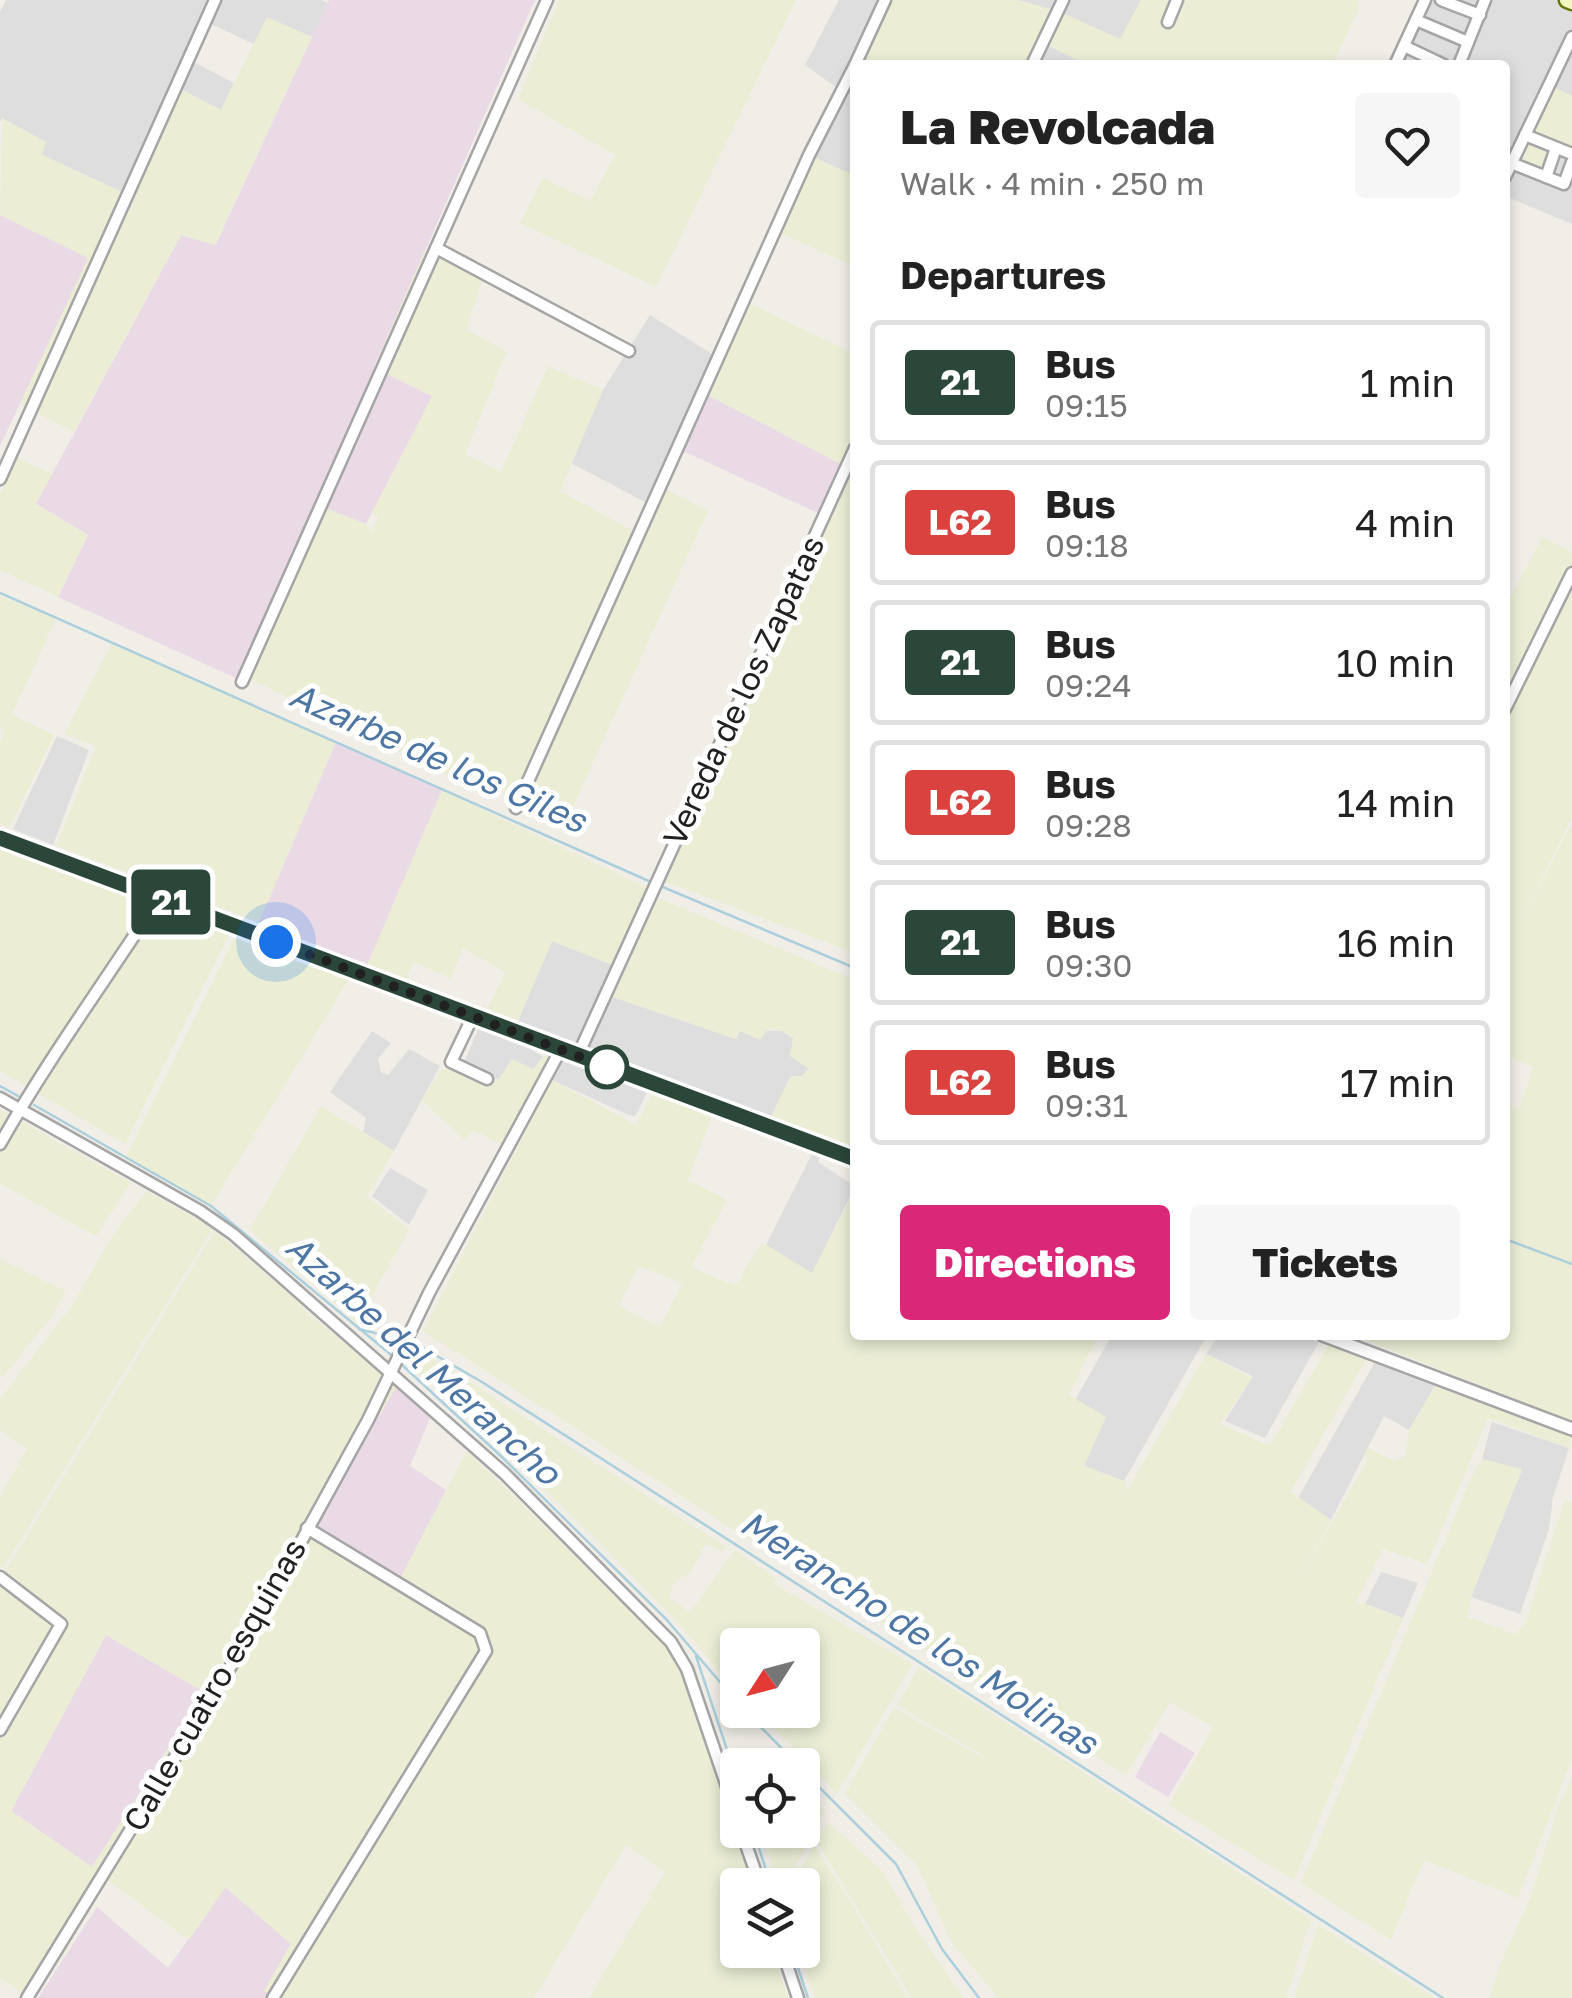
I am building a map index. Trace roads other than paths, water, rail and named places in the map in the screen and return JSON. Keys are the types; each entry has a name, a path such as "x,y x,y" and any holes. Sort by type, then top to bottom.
{"street":[{"path":"0,479 215,0"},
{"path":"242,682 547,0"},
{"path":"857,60 885,0"},
{"path":"1034,60 1063,0"},
{"path":"1168,22 1177,0"},
{"path":"1398,60 1425,0"},
{"path":"1441,0 1480,15"},
{"path":"1462,60 1485,0"},
{"path":"1416,20 1468,42"},
{"path":"1510,167 1572,37"},
{"path":"1404,46 1433,60"},
{"path":"516,808 809,156 850,75"},
{"path":"1524,135 1572,154"},
{"path":"1546,177 1556,148"},
{"path":"1512,163 1564,184 1572,162"},
{"path":"436,248 629,351"},
{"name":"Vereda de los Zapatas","path":"578,1055 850,459"},
{"path":"1510,699 1572,573"},
{"path":"0,838 850,1157"},
{"path":"0,1144 38,1076 159,898"},
{"path":"473,1016 451,1062 487,1079"},
{"name":"Calle cuatro esquinas","path":"27,1998 220,1688 368,1420 411,1330 561,1048"},
{"path":"0,1098 200,1211 393,1365 671,1642 687,1669 720,1766"},
{"path":"1337,1340 1572,1429"},
{"path":"273,1998 486,1651 480,1633 307,1528"},
{"path":"0,1577 61,1624 0,1730"},
{"path":"788,1968 798,1998"}],"waterway":[{"name":"Azarbe de los Giles","path":"0,593 651,882"},
{"name":"Azarbe de los Giles","path":"658,885 850,966"},
{"name":"Azarbe del Merancho","path":"0,1086 18,1096"},
{"name":"Azarbe del Merancho","path":"34,1105 211,1206 395,1358"},
{"name":"Azarbe de los Giles","path":"1510,1241 1572,1264"},
{"name":"Merancho de los Molinas","path":"359,1329 403,1340"},
{"name":"Merancho de los Molinas","path":"411,1341 482,1382 1443,1998"},
{"name":"Azarbe del Merancho","path":"401,1364 666,1619 720,1682"},
{"path":"696,1656 726,1748"},
{"name":"Azarbe del Merancho","path":"762,1728 781,1748"},
{"name":"Azarbe del Merancho","path":"820,1788 896,1864 942,1949 979,1998"},
{"path":"759,1848 765,1868"},
{"path":"798,1968 808,1998"}]}
